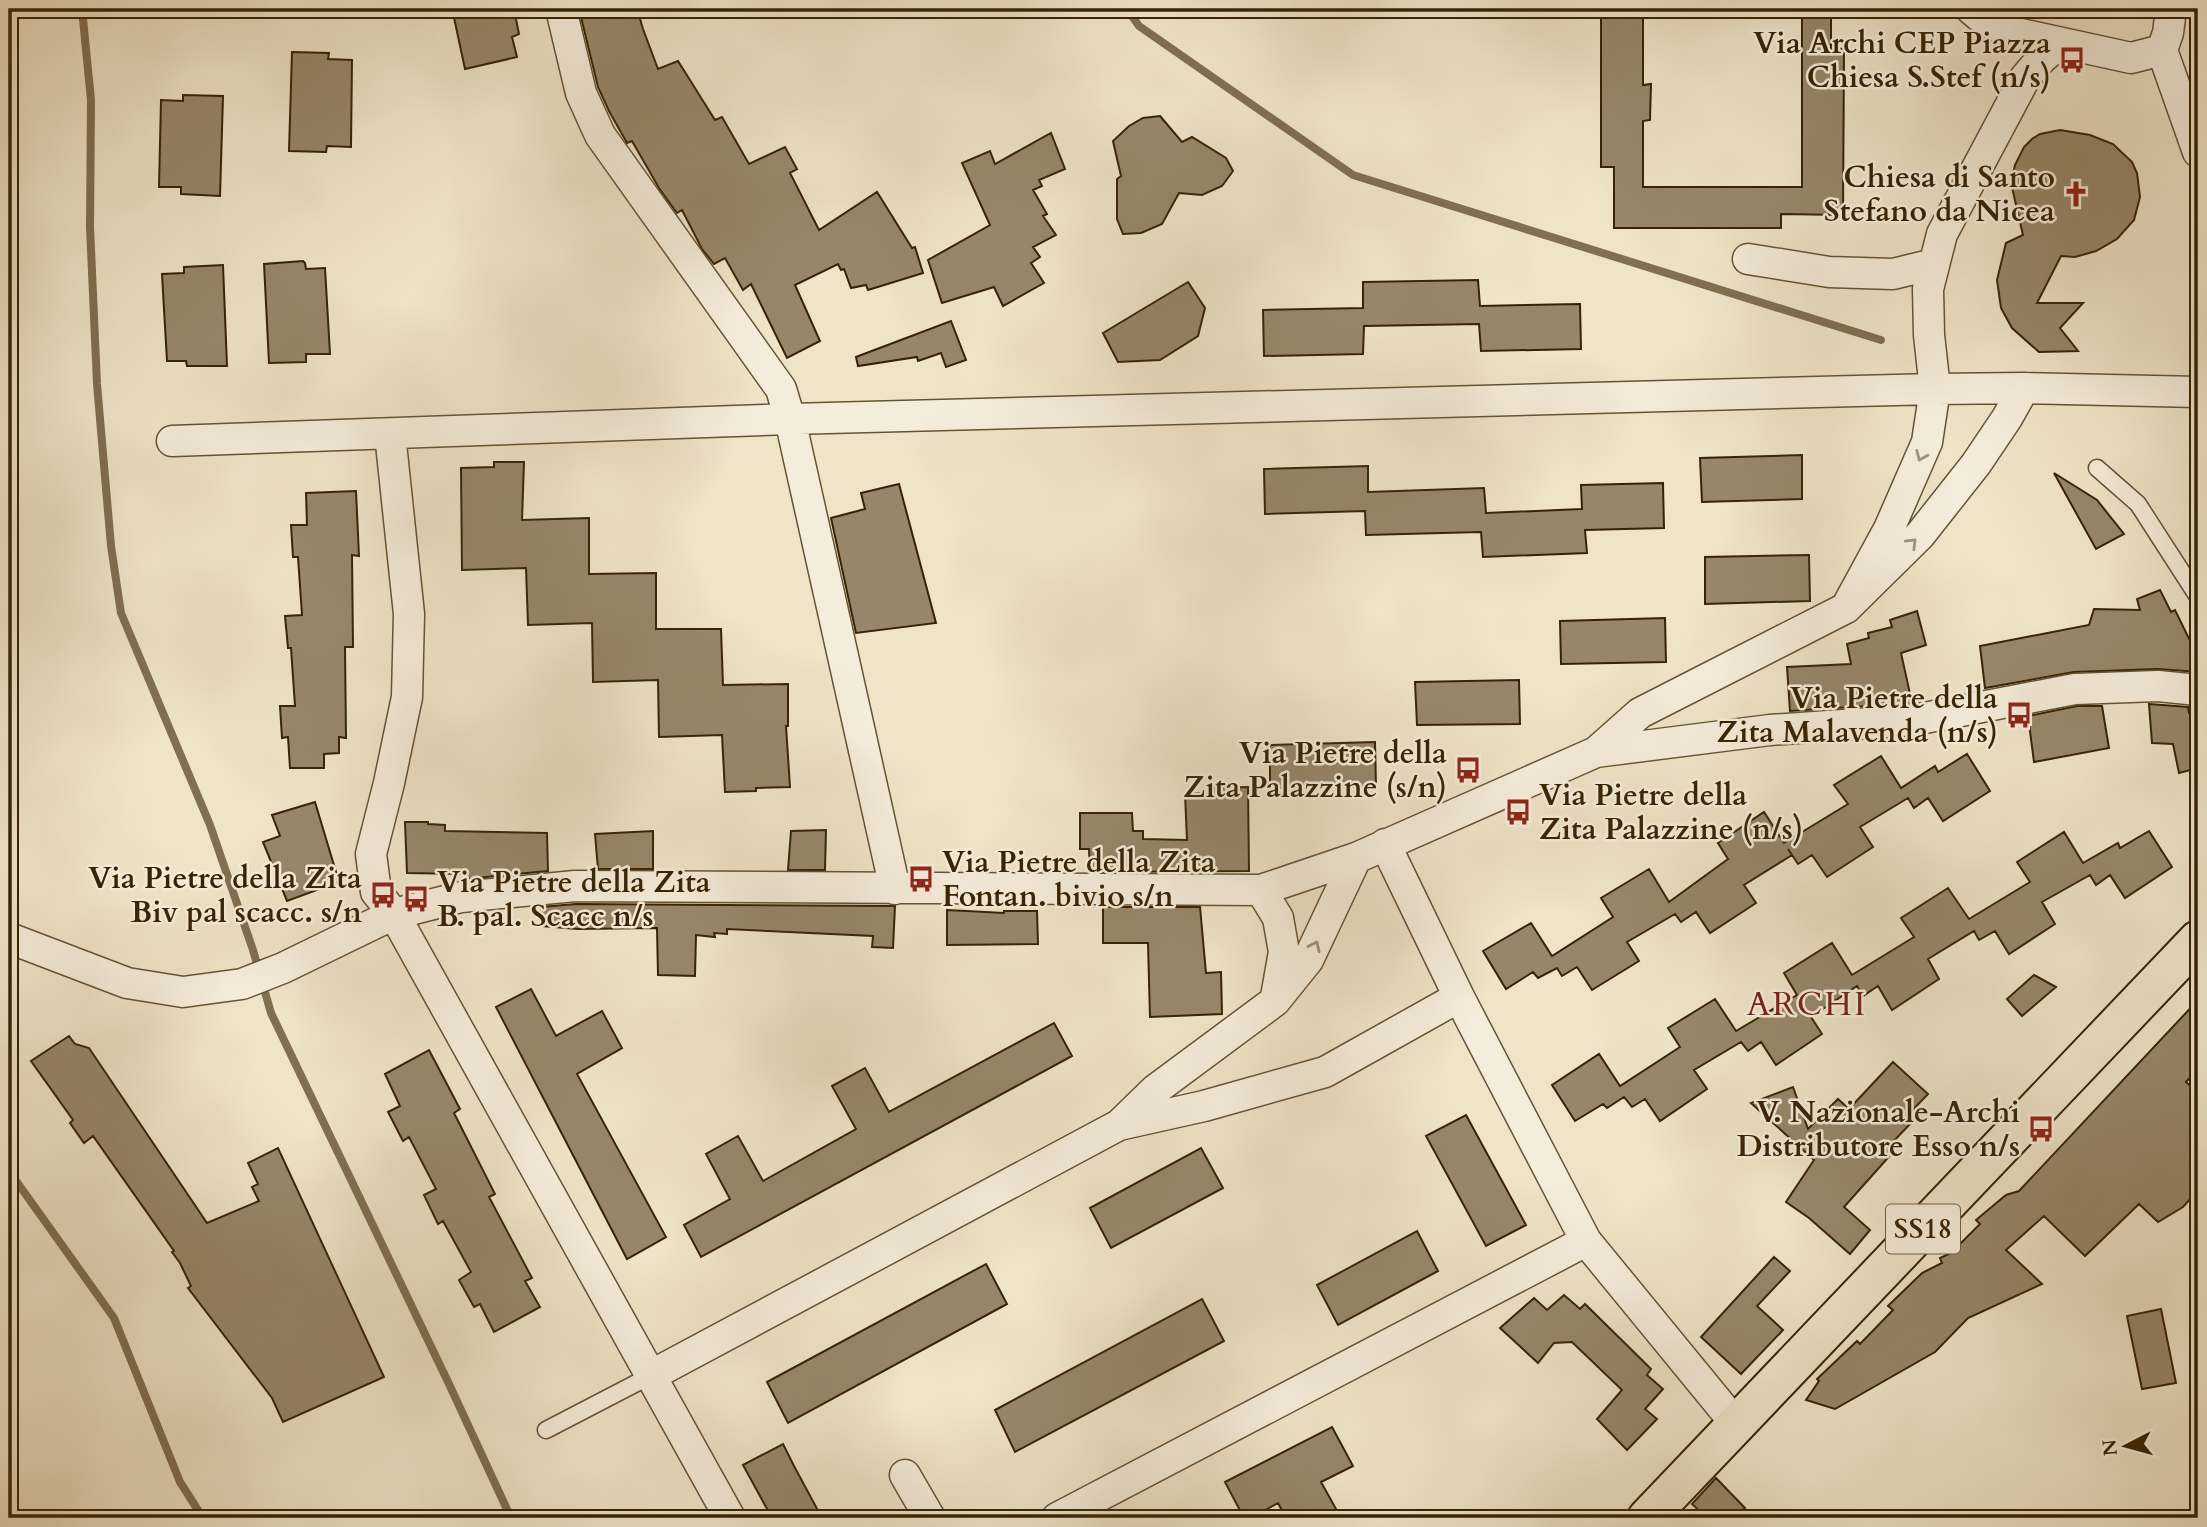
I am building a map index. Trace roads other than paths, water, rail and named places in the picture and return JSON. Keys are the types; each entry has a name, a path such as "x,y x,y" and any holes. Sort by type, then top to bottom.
{"main road":[{"name":"SS18","path":"1647,1518 2198,940"}],"street":[{"path":"561,9 581,93 600,135 781,390 790,419 895,889"},
{"path":"1971,9 1983,19 2007,31 2060,43 2131,58 2162,50"},
{"path":"2171,9 2168,33 2162,50 2198,152"},
{"path":"2007,31 2025,78"},
{"path":"1846,608 1889,529 1927,442 1935,389 1929,335 1928,289 1942,234 2025,78 2042,58 2060,43"},
{"path":"1748,259 1829,272 1893,274 1934,264"},
{"path":"1596,752 1640,713 1846,608 1920,535 1976,464 2024,388"},
{"path":"172,441 790,419 1935,389 2198,392"},
{"path":"390,434 409,614 407,697 371,854 376,892 394,914 730,1518"},
{"path":"9,938 127,983 183,992 242,984 284,968 394,914 461,897 575,886 1261,890 1356,858 1596,752 1770,730 1914,720 2075,689 2158,686 2198,690"},
{"path":"1385,844 1459,997 1586,1241 1737,1424"},
{"path":"1119,1125 1155,1090 1275,1001 1308,960 1356,858"},
{"path":"1261,890 1278,918 1284,952 1275,1001"},
{"path":"650,1376 1119,1125 1204,1106 1325,1072 1459,997"},
{"path":"1057,1518 1586,1241"},
{"path":"905,1475 930,1518"}],"lane":[{"path":"2097,468 2138,504 2198,597"},
{"path":"546,1430 650,1376"}],"waterway":[{"path":"82,9 91,100 90,227 97,384 111,546 121,613 210,825 253,950 271,1013 511,1518"},
{"path":"1127,9 1139,26 1353,175 1881,340"},
{"path":"9,1171 114,1318 180,1482 203,1518"}],"railway":[{"path":"2186,1518 2198,1515"}],"place":[{"name":"Via Archi CEP Piazza Chiesa S.Stef (n/s)","path":"2072,60"},
{"name":"Chiesa di Santo Stefano da Nicea","path":"2076,194"},
{"name":"Via Pietre della Zita Malavenda (n/s)","path":"2019,715"},
{"name":"Via Pietre della Zita Palazzine (s/n)","path":"1468,770"},
{"name":"Via Pietre della Zita Palazzine (n/s)","path":"1518,812"},
{"name":"Via Pietre della Zita Fontan. bivio s/n","path":"921,879"},
{"name":"Via Pietre della Zita Biv pal scacc. s/n","path":"383,895"},
{"name":"Via Pietre della Zita B. pal. Scacc n/s","path":"416,899"},
{"name":"V. Nazionale-Archi Distributore Esso n/s","path":"2041,1129"}],"district":[{"name":"ARCHI","path":"1807,1004"}]}
